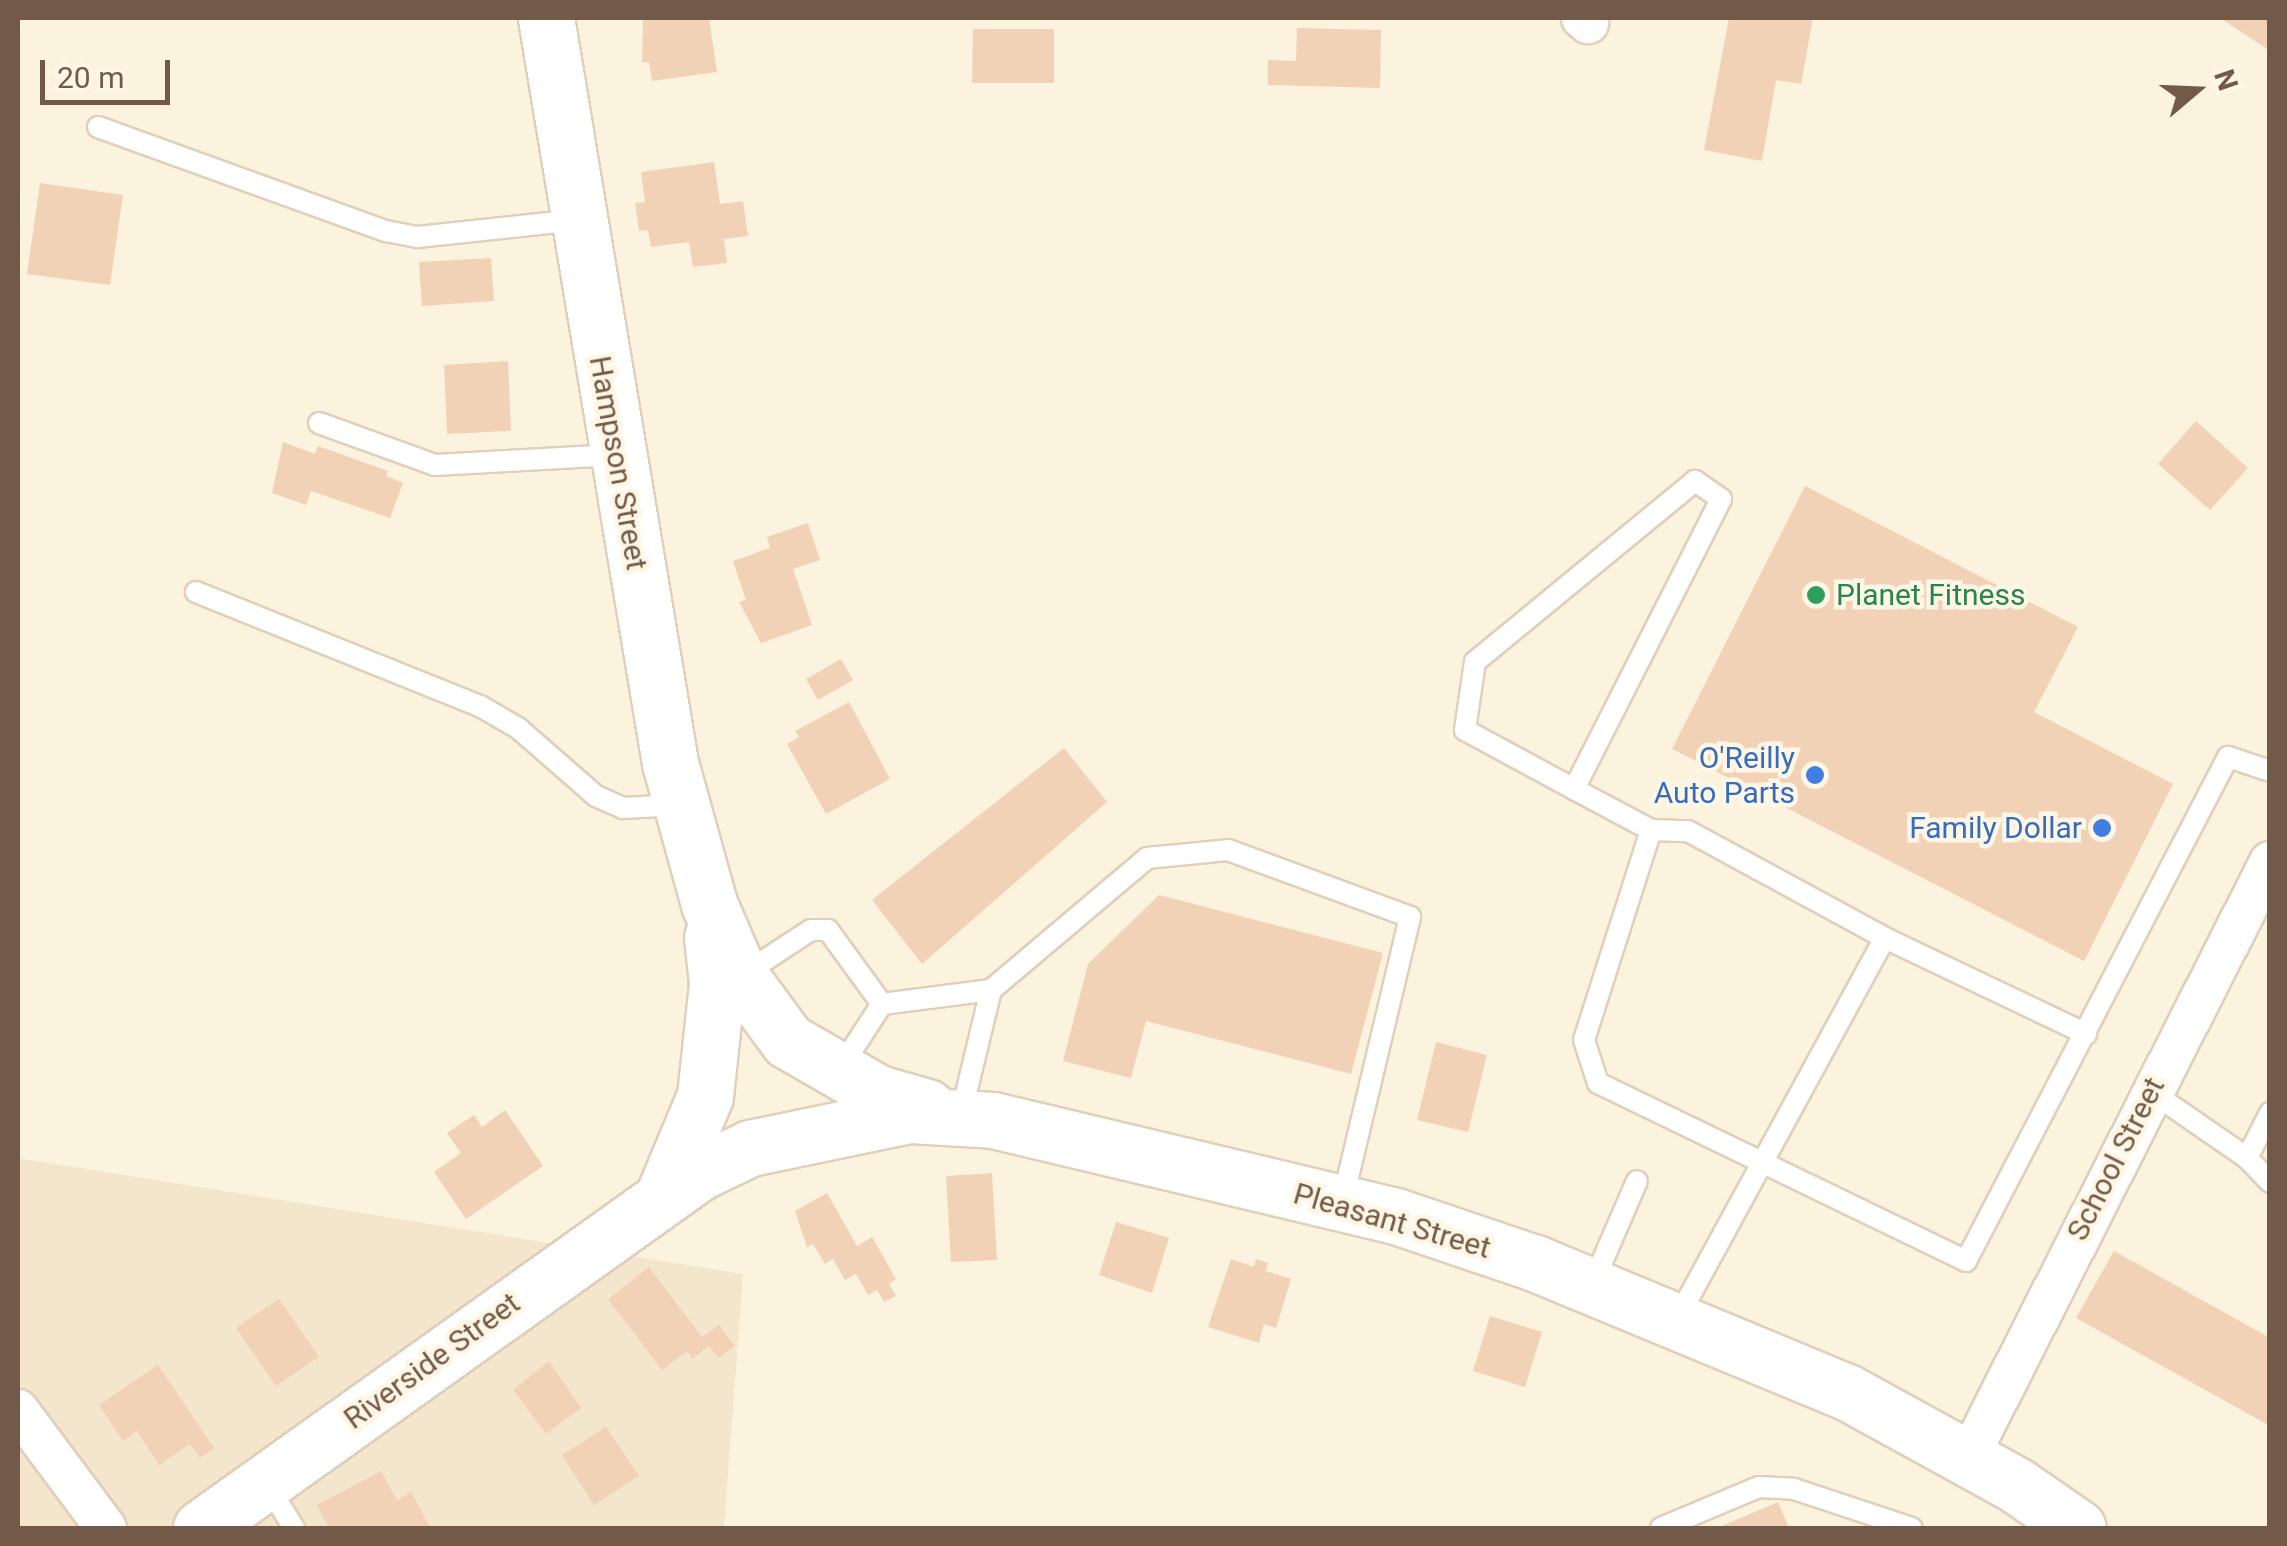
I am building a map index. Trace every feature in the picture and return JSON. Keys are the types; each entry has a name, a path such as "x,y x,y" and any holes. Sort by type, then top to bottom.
{"main road":[{"name":"Hampson Street","path":"546,18 576,220 680,805 709,904 740,976 788,1041 836,1073 878,1093 961,1116"},
{"name":"Hampson Street","path":"664,1194 705,1096 717,983 709,904"},
{"name":"Pleasant Street","path":"664,1194 750,1148 803,1134 866,1120 961,1116 1342,1203 1592,1285 1847,1392 1968,1458 2078,1528"},
{"name":"Riverside Street","path":"201,1528 664,1194"}],"street":[{"name":"School Street","path":"1968,1458 2150,1091 2270,862"},
{"path":"18,1410 106,1528"}],"lane":[{"path":"98,127 386,231 418,237 576,220"},
{"path":"319,424 435,465 617,455"},
{"path":"1574,788 1722,499 1694,480 1475,662 1465,730 1651,830 1688,831 1885,938 2086,1034"},
{"path":"196,592 480,706 518,728 596,796 623,808 680,805"},
{"path":"1651,830 1584,1040 1598,1083 1966,1260 2228,757 2270,771"},
{"path":"836,1073 882,1004 991,990 1147,858 1228,850 1410,917 1342,1203"},
{"path":"740,976 811,930 828,930 882,1004"},
{"path":"1677,1319 1885,938"},
{"path":"961,1116 991,990"},
{"path":"2150,1091 2247,1158 2270,1182"},
{"path":"2247,1158 2270,1113"},
{"path":"1592,1285 1637,1181"},
{"path":"266,1482 294,1528"},
{"path":"1661,1528 1759,1487 1794,1489 1912,1528"}],"shaded area":[{"path":"18,1158 743,1274 724,1527 18,1528"}],"building":[{"path":"643,18 709,18 717,72 652,81 649,62 642,62"},
{"path":"1729,18 1813,18 1801,84 1776,80 1762,161 1704,150"},
{"path":"2220,18 2270,18 2270,51"},
{"path":"1297,28 1381,30 1380,88 1268,85 1268,60 1296,61"},
{"path":"973,29 1054,29 1054,83 972,83"},
{"path":"714,162 720,204 743,201 748,236 724,239 727,263 693,267 689,242 651,247 648,230 639,231 635,203 645,202 641,172"},
{"path":"40,183 123,195 110,285 27,274"},
{"path":"491,258 494,301 422,306 419,262"},
{"path":"508,361 511,431 447,434 444,365"},
{"path":"2196,421 2248,468 2210,510 2158,464"},
{"path":"283,442 315,454 318,446 388,471 386,476 403,483 390,518 311,491 306,505 272,493"},
{"path":"1805,486 2078,627 2034,712 2173,784 2084,961 1672,749"},
{"path":"808,523 820,560 793,569 812,625 761,643 739,602 746,600 733,561 770,548 767,537"},
{"path":"841,659 853,680 818,700 806,679"},
{"path":"849,702 890,779 826,814 787,744 799,737 795,731"},
{"path":"1064,748 1107,802 922,964 872,900"},
{"path":"1159,895 1383,953 1351,1074 1146,1021 1131,1078 1063,1061 1088,964"},
{"path":"1436,1042 1487,1055 1468,1132 1417,1120"},
{"path":"505,1110 543,1166 466,1219 434,1172 461,1153 447,1133 474,1115 482,1127"},
{"path":"992,1173 997,1260 951,1262 946,1176"},
{"path":"827,1193 857,1246 872,1237 896,1279 889,1284 896,1296 884,1302 877,1290 868,1295 856,1274 845,1280 833,1259 825,1264 813,1244 807,1247 795,1211"},
{"path":"1116,1222 1169,1238 1152,1293 1099,1275"},
{"path":"2114,1251 2270,1338 2270,1426 2076,1318"},
{"path":"1231,1259 1254,1267 1256,1259 1268,1263 1266,1271 1291,1279 1276,1328 1264,1324 1259,1343 1208,1327"},
{"path":"649,1267 702,1337 719,1325 735,1346 719,1358 709,1346 692,1359 687,1351 662,1370 608,1299"},
{"path":"279,1299 319,1357 276,1386 236,1328"},
{"path":"1490,1316 1542,1332 1525,1387 1473,1371"},
{"path":"549,1361 581,1408 546,1434 513,1390"},
{"path":"158,1365 214,1448 200,1458 190,1444 159,1465 137,1431 123,1441 99,1405"},
{"path":"606,1427 639,1476 594,1505 562,1455"},
{"path":"381,1471 397,1500 411,1492 430,1527 329,1528 317,1505"},
{"path":"1778,1502 1789,1528 1717,1528"}],"place":[{"name":"Planet Fitness","path":"1816,595"},
{"name":"O'Reilly Auto Parts","path":"1815,775"},
{"name":"Family Dollar","path":"2102,828"}]}
